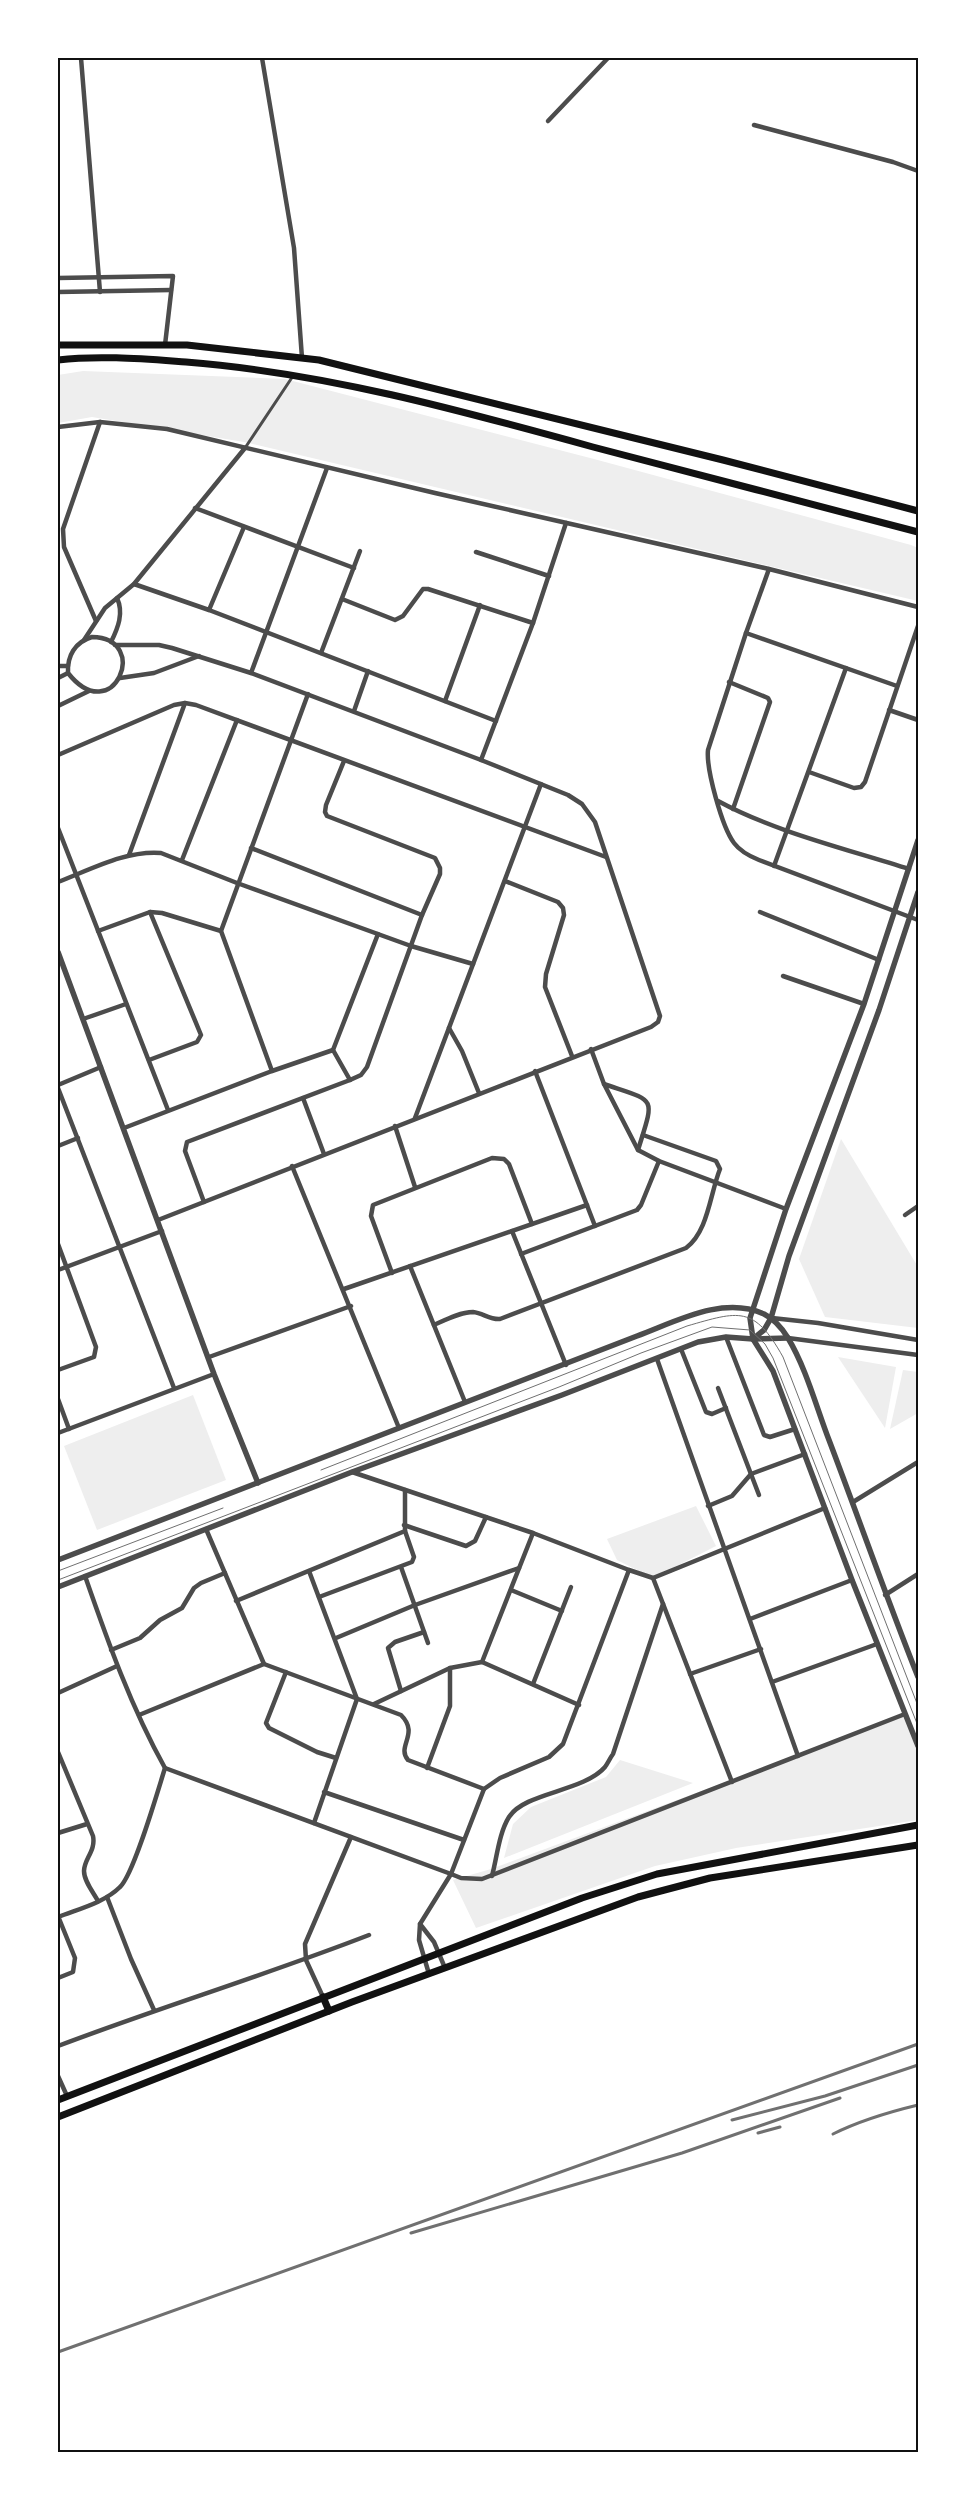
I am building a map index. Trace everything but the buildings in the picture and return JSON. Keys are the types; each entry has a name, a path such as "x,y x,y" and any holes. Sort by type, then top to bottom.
{"main road":[{"path":"58,345 166,345 233,349 302,358 470,396 918,511"},
{"path":"58,360 156,360 248,367 359,386 511,423 593,447 918,532"},
{"path":"58,2100 323,1996 424,1960 582,1898 657,1874 918,1825"},
{"path":"58,2117 329,2011 588,1913 667,1888 768,1868 918,1845"},
{"path":"323,1996 329,2011"}],"street":[{"path":"80,58 100,292"},
{"path":"262,58 294,248 302,358"},
{"path":"548,121 608,58"},
{"path":"754,125 893,162 918,171"},
{"path":"58,278 172,276 166,345"},
{"path":"58,292 171,290"},
{"path":"89,691 82,688 68,673 68,666 73,651 84,640 105,608 134,584 245,448 293,375"},
{"path":"96,621 64,547 63,529 100,422"},
{"path":"58,427 100,422 167,429 327,468 769,569 918,607"},
{"path":"251,672 327,468"},
{"path":"195,508 296,548 354,568"},
{"path":"481,760 533,623 566,523"},
{"path":"209,610 244,527"},
{"path":"321,653 360,551"},
{"path":"476,552 549,576"},
{"path":"769,569 729,682 707,759 718,801 734,844 749,856 918,920"},
{"path":"134,584 209,610 496,721"},
{"path":"342,599 395,620 403,616 423,589 432,590 533,623"},
{"path":"117,598 121,606 120,618 113,643 123,660 120,678"},
{"path":"444,700 480,605"},
{"path":"809,772 854,788 861,787 865,782 918,626"},
{"path":"746,633 897,686"},
{"path":"84,640 100,638 113,643 159,646 201,656 251,672 481,760 541,784 582,804 595,822 658,1006 658,1022 650,1027 158,1220"},
{"path":"58,706 89,691 107,690 120,678 154,673 201,656"},
{"path":"58,666 68,666"},
{"path":"774,866 846,668"},
{"path":"354,711 368,671"},
{"path":"58,678 68,673"},
{"path":"729,682 768,698 770,702 733,810"},
{"path":"272,1071 222,931 237,883 308,694"},
{"path":"129,855 185,703"},
{"path":"58,755 174,705 196,704 344,761 606,857"},
{"path":"889,710 918,720"},
{"path":"182,860 237,720"},
{"path":"204,1202 184,1151 187,1142 350,1080 367,1068 422,915 440,874 439,864 435,858 328,816 325,812 344,761"},
{"path":"415,1118 541,784"},
{"path":"718,801 733,810 909,869"},
{"path":"58,828 168,1110"},
{"path":"918,840 864,1004 786,1209 752,1310 750,1330 773,1371 852,1580 918,1746"},
{"path":"251,848 422,915"},
{"path":"58,882 129,855 150,852 182,860 237,883 412,946 473,964"},
{"path":"505,881 558,902 563,908 564,915 546,974 545,987 572,1056"},
{"path":"754,1339 764,1330 771,1318 789,1256 879,1010 918,892"},
{"path":"98,931 150,912 162,913 222,931"},
{"path":"149,1060 197,1042 201,1036 150,912"},
{"path":"760,912 879,960"},
{"path":"124,1128 272,1071 333,1050 378,934"},
{"path":"58,953 214,1374 258,1483"},
{"path":"783,976 864,1004"},
{"path":"83,1019 126,1004"},
{"path":"449,1028 462,1051 479,1093"},
{"path":"591,1049 604,1084 638,1150 659,1161 786,1209"},
{"path":"333,1050 350,1080"},
{"path":"101,1067 58,1087 174,1388"},
{"path":"535,1071 595,1226"},
{"path":"604,1084 644,1097 649,1102 650,1111 638,1150"},
{"path":"303,1098 324,1154"},
{"path":"395,1126 415,1187"},
{"path":"434,1325 466,1313 474,1312 500,1319 686,1248 694,1242 701,1232 720,1169 716,1161 643,1135"},
{"path":"58,1146 78,1138"},
{"path":"392,1273 371,1216 373,1205 415,1187 498,1157 509,1164 532,1224"},
{"path":"521,1254 636,1210 641,1205 659,1161"},
{"path":"292,1166 400,1428"},
{"path":"344,1289 586,1205"},
{"path":"905,1215 918,1206"},
{"path":"58,1270 120,1245 162,1231"},
{"path":"512,1231 566,1365"},
{"path":"58,1244 96,1353 94,1357 58,1370"},
{"path":"410,1266 465,1402"},
{"path":"209,1357 351,1306"},
{"path":"58,1560 691,1316 729,1306 752,1310 771,1318 818,1323 918,1340"},
{"path":"771,1318 788,1338 799,1361 853,1502 885,1595 918,1677"},
{"path":"726,1337 764,1435 770,1437 795,1429"},
{"path":"58,1587 352,1472 698,1342 726,1337 754,1339 788,1338 818,1340 918,1355"},
{"path":"681,1349 706,1412 712,1414 726,1408"},
{"path":"657,1359 798,1756"},
{"path":"58,1433 214,1374"},
{"path":"718,1388 759,1495"},
{"path":"58,1399 69,1428"},
{"path":"708,1506 732,1496 751,1474 805,1454"},
{"path":"853,1502 918,1462"},
{"path":"352,1472 533,1533 653,1578 825,1508"},
{"path":"319,1597 401,1567 414,1560 404,1525 405,1490"},
{"path":"404,1525 466,1546 475,1541 486,1517"},
{"path":"206,1529 264,1664"},
{"path":"236,1601 405,1531"},
{"path":"482,1662 533,1533"},
{"path":"401,1567 428,1643"},
{"path":"336,1638 416,1605 519,1568"},
{"path":"429,1974 419,1940 420,1924 452,1874 484,1789 500,1778 549,1757 563,1744 629,1570"},
{"path":"309,1571 336,1638 357,1699 314,1823"},
{"path":"111,1650 140,1638 160,1620 182,1608 194,1588 200,1583 225,1573"},
{"path":"885,1595 918,1574"},
{"path":"85,1576 117,1666 138,1715 165,1768 452,1874 472,1879 492,1876 905,1714"},
{"path":"653,1578 732,1782"},
{"path":"750,1619 852,1580"},
{"path":"533,1684 571,1587"},
{"path":"511,1590 562,1611"},
{"path":"492,1876 504,1828 516,1810 524,1804 581,1782 604,1768 613,1754 663,1604"},
{"path":"401,1691 388,1648 395,1642 424,1632"},
{"path":"772,1682 877,1644"},
{"path":"690,1674 760,1649"},
{"path":"374,1704 450,1668 482,1662 579,1705"},
{"path":"138,1715 264,1664 393,1711 406,1720 410,1731 405,1757 427,1768 484,1789"},
{"path":"58,1693 117,1666"},
{"path":"427,1768 450,1706 450,1668"},
{"path":"286,1672 266,1723 269,1728 317,1752 336,1758"},
{"path":"58,1752 94,1840 93,1851 84,1867 84,1874 98,1901"},
{"path":"58,1978 73,1972 76,1966 58,1916 107,1897 121,1886 128,1873 165,1768"},
{"path":"324,1792 464,1840"},
{"path":"58,1834 87,1824"},
{"path":"323,1996 306,1960 305,1944 350,1837"},
{"path":"107,1897 154,2010"},
{"path":"420,1924 431,1936 445,1968"},
{"path":"58,2046 154,2010 306,1960 369,1935"},
{"path":"58,2076 67,2096"}],"shaded area":[{"path":"83,371 285,379 594,459 911,545 918,548 918,601 244,442 92,417 58,423 58,375"},
{"path":"841,1139 918,1267 918,1328 825,1317 799,1259"},
{"path":"838,1357 896,1367 885,1428"},
{"path":"903,1370 918,1372 918,1413 890,1429"},
{"path":"193,1395 226,1480 97,1530 64,1446"},
{"path":"696,1506 716,1546 653,1578 617,1560 607,1539"},
{"path":"906,1715 918,1750 918,1820 736,1848 655,1866 476,1928 453,1880 491,1869"},
{"path":"620,1760 693,1783 504,1858 513,1824 531,1807 606,1777"}],"tram line":[{"path":"321,1470 687,1326 720,1317 744,1316 754,1320 763,1328 783,1357 918,1706"},
{"path":"58,1580 712,1327 750,1330 765,1344 773,1358 918,1726"},
{"path":"58,1571 223,1508"}],"railway":[{"path":"58,2352 918,2044"},
{"path":"732,2120 825,2096 918,2065"},
{"path":"411,2233 682,2153 840,2098"},
{"path":"833,2134 875,2117 918,2105"},
{"path":"758,2133 780,2127"}]}
